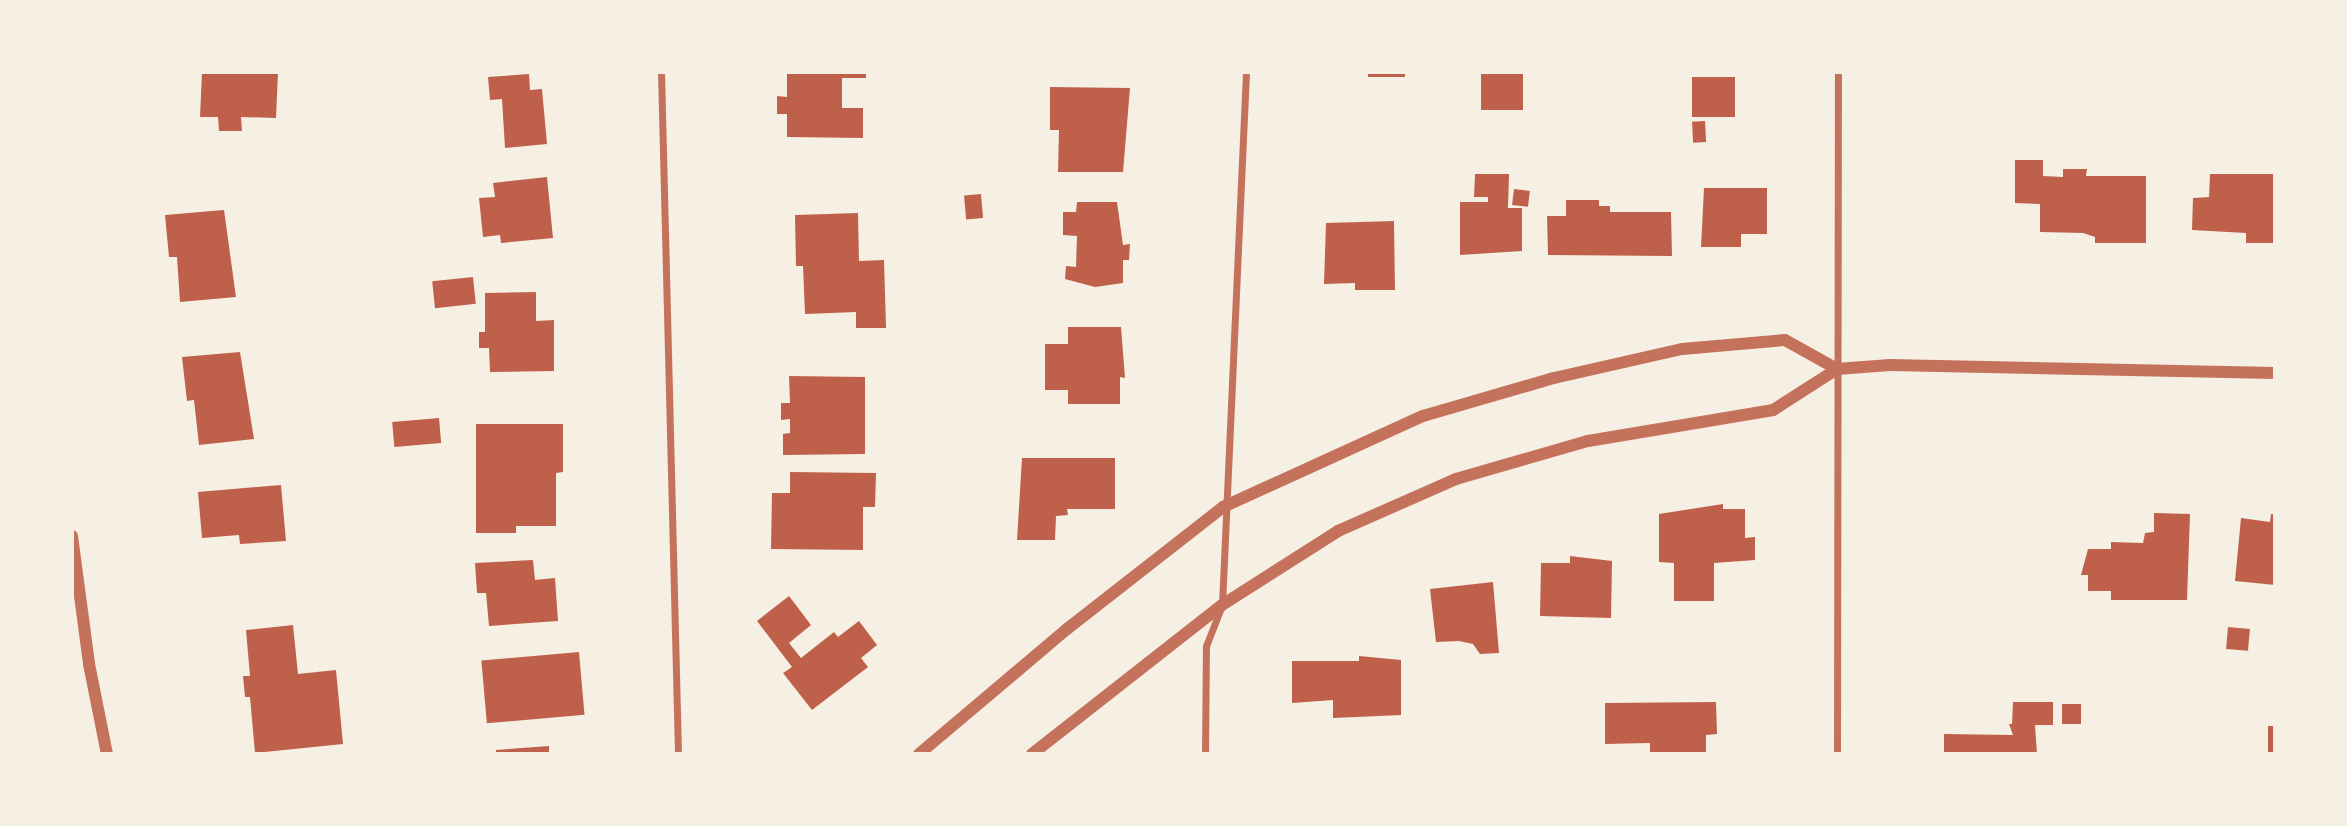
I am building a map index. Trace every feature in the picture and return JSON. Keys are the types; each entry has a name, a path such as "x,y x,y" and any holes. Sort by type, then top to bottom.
{"street":[{"path":"661,72 678,754"},
{"path":"1205,754 1206,646 1222,605 1223,507 1246,72"},
{"path":"1838,72 1838,754"},
{"path":"919,754 1068,629 1223,507 1423,416 1554,378 1671,352 1785,340 1837,369"},
{"path":"1032,754 1222,605 1338,531 1456,479 1588,441 1773,410 1837,369 1890,365 2275,373"},
{"path":"72,536 107,754"}],"building":[{"path":"202,72 278,72 276,118 241,117 242,131 219,131 218,117 200,117"},
{"path":"787,72 866,72 866,78 842,78 842,108 863,108 863,138 787,137 787,114 777,114 777,96 787,97"},
{"path":"1368,72 1405,72 1405,77 1368,77"},
{"path":"1481,72 1523,72 1523,110 1481,110"},
{"path":"529,74 530,90 542,89 547,144 505,148 502,99 490,100 488,77"},
{"path":"1692,77 1735,77 1735,117 1692,117"},
{"path":"1050,87 1130,88 1123,172 1058,172 1059,130 1050,130"},
{"path":"1705,121 1706,142 1693,143 1692,122"},
{"path":"2015,160 2043,160 2043,176 2063,177 2063,169 2087,169 2086,176 2146,176 2146,243 2095,243 2095,237 2083,233 2040,232 2040,204 2015,203"},
{"path":"1475,174 1509,174 1508,208 1522,208 1522,251 1460,255 1460,202 1488,202 1488,197 1474,197"},
{"path":"2210,174 2275,174 2275,243 2246,243 2246,233 2192,230 2193,198 2209,197"},
{"path":"547,177 553,238 501,243 500,235 483,237 479,198 495,197 493,183"},
{"path":"1704,188 1767,188 1767,234 1741,234 1741,247 1701,247"},
{"path":"1514,189 1530,191 1528,207 1512,205"},
{"path":"981,194 983,218 966,219 964,195"},
{"path":"1566,200 1599,200 1599,206 1610,206 1610,212 1671,212 1672,256 1548,255 1547,216 1566,216"},
{"path":"1077,202 1117,202 1123,245 1130,244 1129,260 1123,260 1123,283 1095,287 1065,279 1066,266 1076,267 1077,236 1063,235 1063,212 1076,212"},
{"path":"224,210 236,297 180,302 177,257 169,257 165,215"},
{"path":"858,213 859,261 884,260 886,328 856,328 856,312 805,314 803,266 796,266 795,215"},
{"path":"1394,221 1395,290 1355,290 1355,283 1324,284 1326,223"},
{"path":"473,277 476,304 435,308 432,281"},
{"path":"536,292 536,321 554,320 554,371 490,372 489,348 479,348 479,332 485,332 485,293"},
{"path":"1068,327 1121,327 1125,378 1120,377 1120,404 1068,404 1068,390 1045,390 1045,344 1068,344"},
{"path":"240,352 254,439 199,445 194,400 187,401 182,357"},
{"path":"789,376 865,377 865,454 783,455 783,434 790,433 790,419 781,420 781,403 790,403"},
{"path":"439,418 441,443 394,447 392,422"},
{"path":"476,424 563,424 563,472 556,473 556,526 516,526 516,533 476,533"},
{"path":"1022,458 1115,458 1115,509 1067,509 1068,515 1056,516 1055,540 1017,540"},
{"path":"790,472 876,473 875,507 863,507 863,550 771,549 772,493 790,493"},
{"path":"281,485 286,541 240,544 239,535 202,538 198,492"},
{"path":"1723,504 1723,509 1745,509 1745,538 1755,537 1755,560 1714,563 1714,601 1674,601 1674,563 1659,562 1659,514"},
{"path":"2154,513 2190,514 2187,600 2111,600 2111,591 2088,591 2088,575 2081,575 2088,549 2111,549 2111,542 2143,543 2145,533 2154,532"},
{"path":"2271,514 2275,514 2275,585 2235,581 2241,518 2270,522"},
{"path":"1570,556 1612,561 1611,618 1540,616 1541,563 1570,563"},
{"path":"533,560 535,580 555,578 558,621 489,626 486,593 477,593 475,563"},
{"path":"1493,582 1499,653 1480,654 1473,644 1459,641 1436,642 1430,589"},
{"path":"789,596 811,625 789,643 801,658 834,632 838,637 859,621 877,645 861,658 868,667 812,710 783,673 792,667 757,621"},
{"path":"293,625 298,674 336,670 343,744 255,753 250,697 245,697 243,676 250,676 246,630"},
{"path":"2228,627 2250,629 2248,651 2226,649"},
{"path":"579,652 584,715 487,723 481,661"},
{"path":"1359,656 1401,660 1401,715 1333,718 1333,700 1292,703 1292,661 1359,661"},
{"path":"1716,702 1717,734 1706,735 1706,754 1650,754 1650,743 1605,744 1605,703"},
{"path":"2013,702 2053,702 2053,725 2035,725 2037,754 1944,754 1944,734 2013,735 2009,724 2012,724"},
{"path":"2062,704 2081,704 2081,724 2062,724"},
{"path":"2268,726 2275,726 2275,754 2268,754"},
{"path":"549,746 549,754 496,754 496,750"}]}
